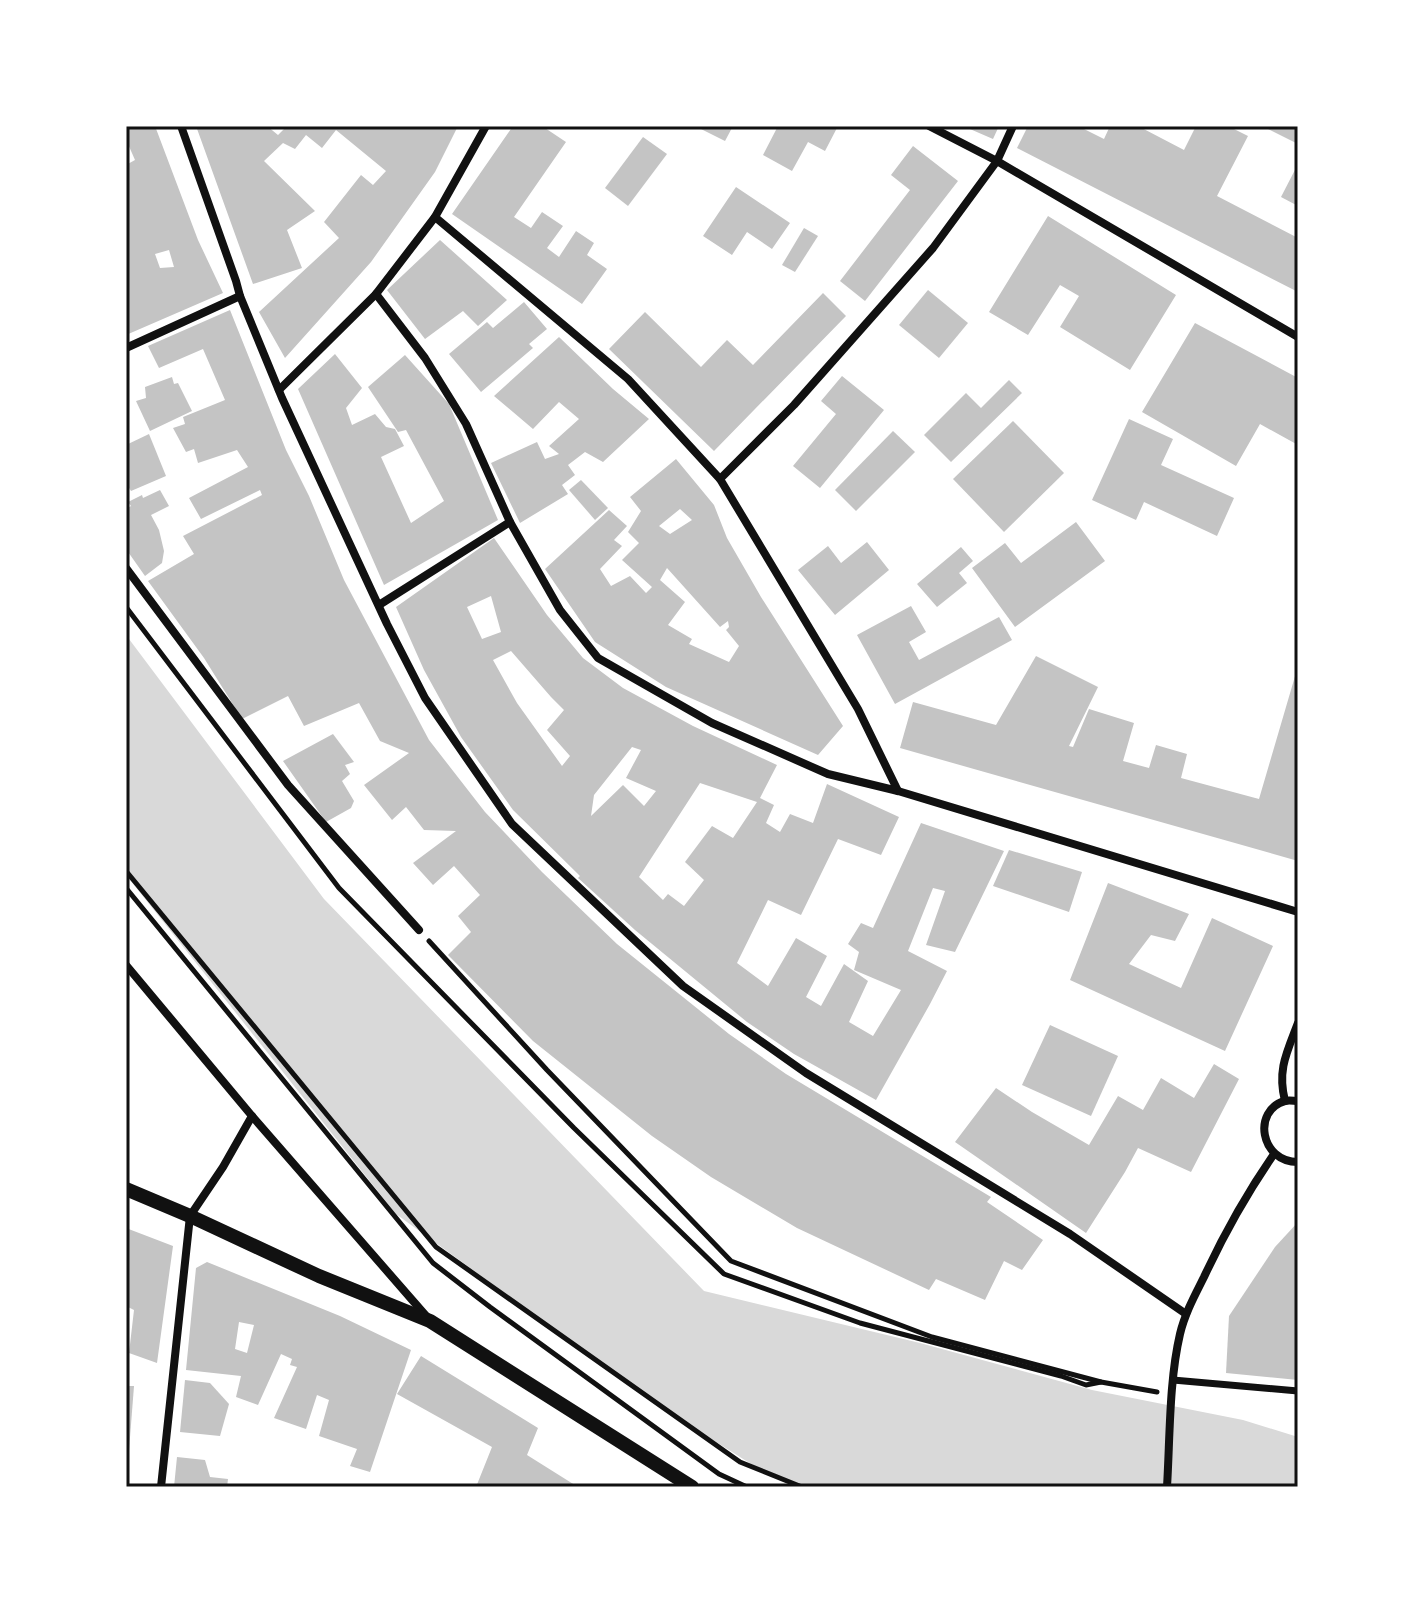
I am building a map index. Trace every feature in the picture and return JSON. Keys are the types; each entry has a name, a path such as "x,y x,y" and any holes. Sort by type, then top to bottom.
{"street":[{"path":"181,126 240,296 279,390 379,605 425,698 512,824 683,986 806,1073 1070,1234 1186,1314"},
{"path":"279,390 376,294 435,217 486,126"},
{"path":"929,126 997,161 1298,337"},
{"path":"720,479 794,405 933,248 997,161 1013,126"},
{"path":"435,217 628,379 720,479 858,709 898,791"},
{"path":"376,294 425,358 466,424 510,522 560,610 598,658 727,729 828,774 898,791 1298,912"},
{"path":"126,348 240,296"},
{"path":"379,605 510,522"},
{"path":"126,568 288,785 419,930"},
{"path":"126,965 430,1321"},
{"path":"1285,1101 1281,1076 1298,1023"},
{"path":"1298,1101 1285,1101 1276,1107 1265,1124 1265,1135 1274,1154 1298,1162"},
{"path":"161,1487 190,1216 252,1116"},
{"path":"1167,1487 1173,1380 1186,1314 1235,1214 1274,1154"},
{"path":"126,1189 319,1276 430,1321 692,1487"},
{"path":"1173,1380 1298,1391"}],"path":[{"path":"126,607 339,888 574,1128 724,1274 860,1323 1086,1385 1101,1382"},
{"path":"126,871 436,1247 740,1462 802,1487"},
{"path":"126,888 433,1263 719,1474 747,1487"},
{"path":"419,930 547,1070 731,1261 932,1337 1101,1382 1159,1392 1172,1400"}],"shaded area":[{"path":"126,635 324,899 704,1291 920,1343 1092,1390 1243,1420 1298,1437 1298,1487 803,1487 759,1469 667,1411 396,1214 126,875"}],"building":[{"path":"126,126 155,126 198,240 223,293 126,335 126,165 135,160 126,145","holes":["169,250 174,267 160,268 155,254"]},
{"path":"196,126 267,126 278,135 287,126 458,126 435,172 371,262 285,358 259,312 339,238 324,222 361,175 373,185 386,171 336,130 322,148 306,135 295,149 283,143 264,161 315,211 287,230 302,268 253,284"},
{"path":"513,126 542,126 566,142 514,217 531,228 542,212 563,226 547,248 559,257 576,231 594,243 587,255 607,269 582,304 452,214"},
{"path":"695,126 733,126 725,141"},
{"path":"778,126 838,126 825,151 808,142 792,171 763,155"},
{"path":"963,126 999,126 993,139"},
{"path":"1028,126 1078,126 1104,139 1110,126 1138,126 1184,150 1196,126 1228,126 1248,136 1217,196 1298,238 1298,292 1017,148"},
{"path":"1262,126 1298,126 1296,143"},
{"path":"643,137 667,154 628,206 605,188"},
{"path":"913,146 958,181 865,301 840,281 910,190 891,175"},
{"path":"1298,164 1298,206 1281,197"},
{"path":"736,187 790,223 772,249 747,232 732,255 703,236"},
{"path":"1048,216 1176,295 1130,370 1060,327 1079,296 1060,285 1028,335 989,312"},
{"path":"804,228 818,236 795,272 782,265"},
{"path":"440,240 507,300 478,326 463,311 425,339 387,290"},
{"path":"928,290 968,323 939,358 899,325"},
{"path":"823,293 846,316 714,451 609,349 645,312 701,367 727,340 753,365"},
{"path":"524,302 547,329 529,344 533,348 481,392 449,354 487,322 493,328"},
{"path":"230,310 286,450 344,580 429,740 485,812 617,944 729,1034 786,1074 991,1197 987,1202 1043,1240 1022,1270 1004,1261 985,1300 936,1279 929,1290 797,1228 711,1177 652,1136 533,1041 448,955 471,932 458,916 480,895 454,866 433,885 413,863 456,831 424,830 406,807 392,820 364,785 409,753 380,741 359,703 304,726 288,696 242,719 204,658 148,581 194,554 183,536 262,495 260,490 201,519 189,498 248,467 237,450 198,463 194,449 186,452 173,428 185,424 183,417 225,400 203,349 159,368 148,346"},
{"path":"1195,323 1298,378 1298,445 1260,424 1236,466 1142,412"},
{"path":"559,337 649,419 603,462 585,452 568,465 575,475 562,485 568,494 520,523 491,463 537,442 545,459 559,454 549,446 579,419 559,402 533,429 494,396"},
{"path":"335,354 362,388 346,408 352,425 375,414 386,427 395,429 404,446 381,457 411,523 444,501 406,430 398,432 368,387 405,355 449,404 498,520 384,585 298,389"},
{"path":"842,376 884,410 820,488 793,466 836,414 821,401"},
{"path":"172,377 192,411 150,431 136,401 146,398 145,387"},
{"path":"1009,380 1022,393 951,462 924,435 966,393 981,408"},
{"path":"1129,419 1173,439 1161,465 1234,498 1217,536 1144,502 1136,520 1092,500"},
{"path":"1013,421 1064,473 1004,532 953,479"},
{"path":"893,431 915,452 856,511 835,490"},
{"path":"149,434 166,476 131,491 126,483 126,445"},
{"path":"676,459 714,505 727,538 761,597 843,726 818,755 666,687 595,642 545,569 609,510 627,526 614,540 622,546 600,569 611,586 630,576 646,593 652,587 622,560 639,543 628,532 641,511 630,497","holes":["680,509 692,520 670,534 659,526","667,568 720,627 728,621 726,630 739,646 729,662 689,644 692,639 668,625 685,602 660,580"]},
{"path":"581,480 608,508 595,520 569,490"},
{"path":"160,490 169,506 151,515 159,530 164,551 162,563 145,576 126,549 126,509 131,506 128,502"},
{"path":"1076,522 1105,561 1015,627 972,568 1005,543 1021,563"},
{"path":"494,538 547,615 583,658 623,688 693,726 777,765 760,798 774,805 766,823 780,832 790,814 813,823 827,784 899,817 881,855 838,839 801,915 768,900 737,963 768,986 796,938 827,956 806,997 821,1006 844,964 868,981 849,1022 873,1036 901,990 854,970 859,952 848,944 861,923 873,928 921,823 1004,851 955,952 926,945 945,891 933,888 908,951 947,971 876,1100 794,1054 747,1022 635,930 578,878 580,876 513,810 461,737 424,670 396,607","holes":["491,596 501,632 482,639 467,607","511,651 564,710 547,730 570,756 562,766 517,703 493,660","632,747 641,750 626,778 656,791 644,806 623,785 591,816 594,795","700,783 757,802 733,838 712,826 685,862 704,880 684,906 668,894 663,900 639,877"]},
{"path":"867,542 889,570 835,615 798,570 828,546 841,563"},
{"path":"961,547 973,561 959,573 967,583 937,607 917,584"},
{"path":"911,606 926,632 909,642 919,660 999,617 1012,640 895,704 857,635"},
{"path":"1036,656 1098,687 1069,746 1073,747 1089,709 1134,723 1123,761 1149,768 1156,745 1187,754 1181,778 1259,799 1298,666 1298,861 900,748 913,702 996,725"},
{"path":"333,734 354,762 345,765 350,774 342,781 354,801 351,808 326,822 283,761"},
{"path":"1009,850 1082,872 1069,912 993,886"},
{"path":"1108,883 1189,914 1175,941 1151,935 1129,964 1181,988 1212,918 1273,946 1225,1051 1070,980"},
{"path":"1050,1025 1118,1056 1091,1116 1022,1085"},
{"path":"1214,1064 1239,1079 1191,1172 1138,1148 1086,1233 955,1142 996,1088 1089,1145 1118,1096 1143,1110 1161,1078 1194,1098"},
{"path":"1298,1222 1298,1380 1226,1373 1229,1316 1275,1247"},
{"path":"126,1228 173,1246 157,1363 129,1353 134,1310 126,1306"},
{"path":"207,1262 340,1316 411,1350 370,1472 350,1466 357,1449 319,1436 329,1400 317,1395 306,1429 274,1418 297,1367 290,1365 292,1359 281,1354 258,1405 236,1397 241,1376 186,1370 196,1268","holes":["239,1322 254,1325 247,1353 235,1349"]},
{"path":"421,1356 538,1428 527,1455 578,1487 476,1487 492,1447 397,1394"},
{"path":"185,1380 210,1383 229,1404 220,1436 180,1432"},
{"path":"126,1386 134,1386 128,1463 126,1463"},
{"path":"177,1457 205,1460 210,1477 228,1479 227,1487 174,1487"}]}
